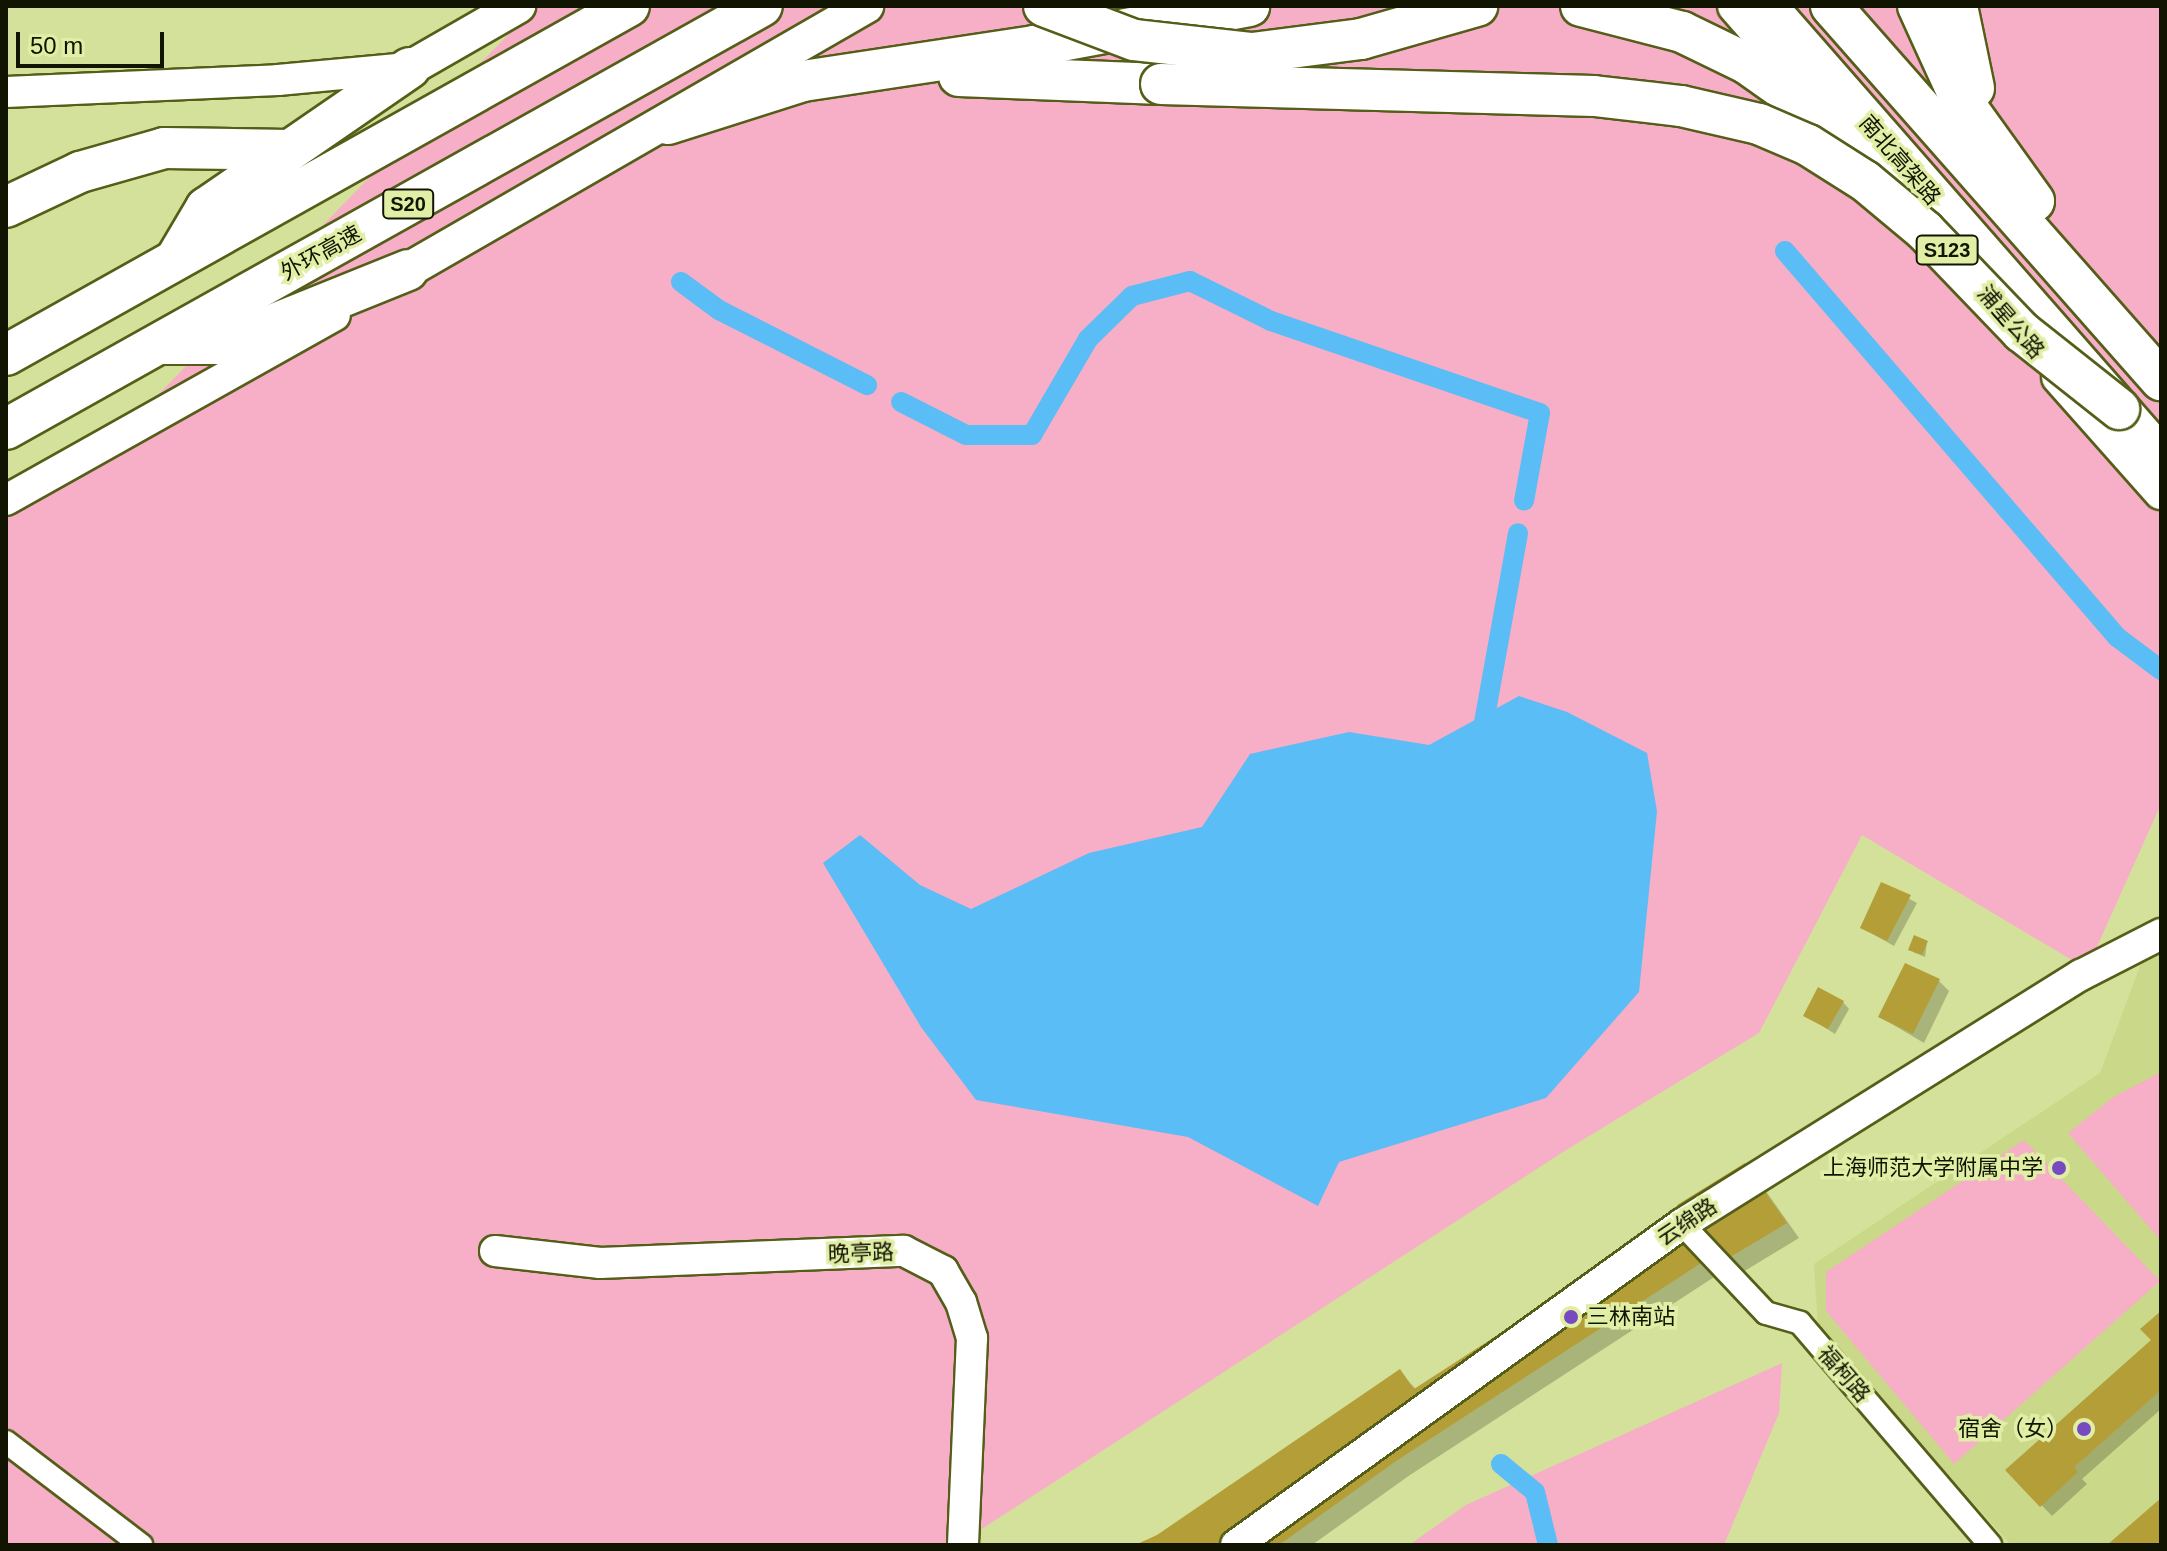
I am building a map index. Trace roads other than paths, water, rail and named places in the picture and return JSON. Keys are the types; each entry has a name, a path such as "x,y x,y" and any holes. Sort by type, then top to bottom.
{"highway":[{"path":"6,355 629,6"},
{"name":"外环高速","path":"6,429 762,6"},
{"path":"1044,6 1134,40 1252,53 1361,39 1477,6"},
{"path":"1581,6 1682,32 1776,82 1851,148 2022,332 2119,409"},
{"name":"南北高架路","path":"1766,6 2161,457"},
{"path":"1831,6 2161,380"},
{"path":"1918,6 1960,98 2004,162 2094,269 2161,360"},
{"path":"1957,6 1967,66 2004,162"},
{"path":"668,124 803,81 1238,9"},
{"path":"900,65 930,75 1594,96 1681,106 1759,124 1808,145 1865,181 1925,231"},
{"path":"176,260 206,208 410,68"},
{"path":"6,207 80,172 164,148 289,150"},
{"path":"159,344 225,344 408,270"}],"main road":[{"path":"410,68 518,6"},
{"path":"408,270 668,124 700,98 866,6"},
{"name":"浦星公路","path":"1735,6 2161,492"},
{"path":"1857,6 2161,360"}],"street":[{"path":"6,92 278,80 410,68"},
{"path":"6,500 408,270"},
{"name":"云绵路","path":"1236,1545 1682,1224 2081,975 2161,934"},
{"name":"福柯路","path":"1682,1224 1766,1313 1800,1323 1990,1545"},
{"name":"晚亭路","path":"495,1251 600,1263 904,1251 943,1271 961,1302 972,1338 963,1545"},
{"path":"6,1442 141,1545"}],"water":[{"path":"1519,696 1567,712 1647,753 1657,811 1639,992 1546,1098 1339,1162 1318,1206 1188,1137 976,1100 921,1027 823,863 860,835 920,885 971,909 1089,853 1202,827 1250,754 1349,732 1429,745"}],"waterway":[{"path":"1785,251 2117,637 2161,670"},
{"path":"901,402 966,435 1032,435 1088,339 1132,296 1190,281 1271,321 1540,413 1524,501"},
{"path":"681,282 719,310 867,385"},
{"path":"1481,739 1518,533"},
{"path":"1501,1464 1535,1492 1548,1545"}],"place":[{"name":"上海师范大学附属中学","path":"2059,1168"},
{"name":"三林南站","path":"1571,1317"},
{"name":"宿舍（女）","path":"2084,1429"}]}
